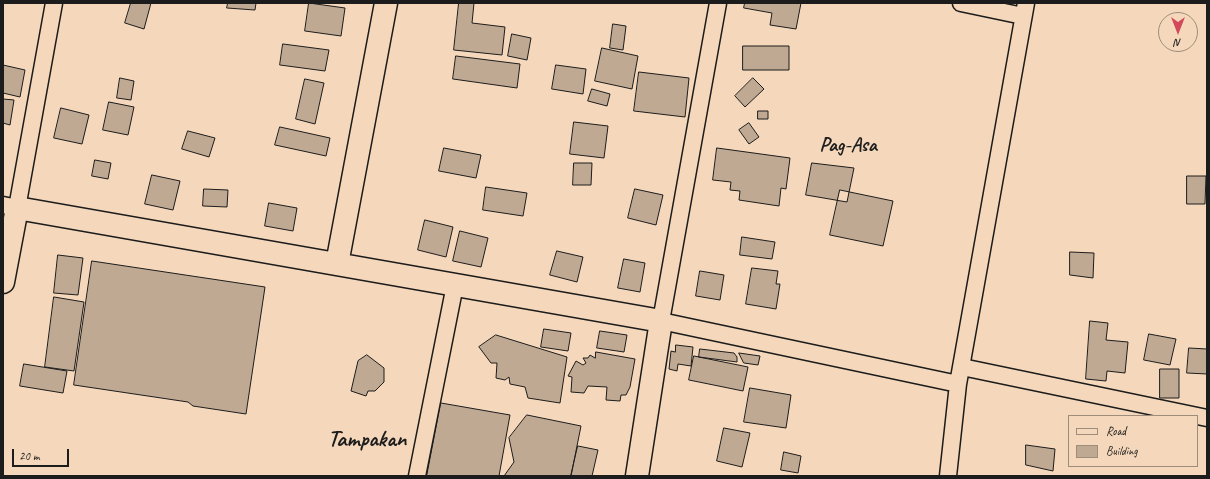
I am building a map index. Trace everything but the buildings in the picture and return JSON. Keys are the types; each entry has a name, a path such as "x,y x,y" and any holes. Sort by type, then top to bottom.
{"main road":[{"path":"337,264 386,3"},
{"path":"3,282 10,207 661,321 637,476"}],"street":[{"path":"10,207 54,3"},
{"path":"718,3 661,321 958,384"},
{"path":"948,476 958,384 1024,9 961,3"},
{"path":"418,476 455,285"},
{"path":"962,367 1193,415"}],"district":[{"name":"Pag-Asa","path":"848,146"},
{"name":"Tampakan","path":"367,440"}]}
